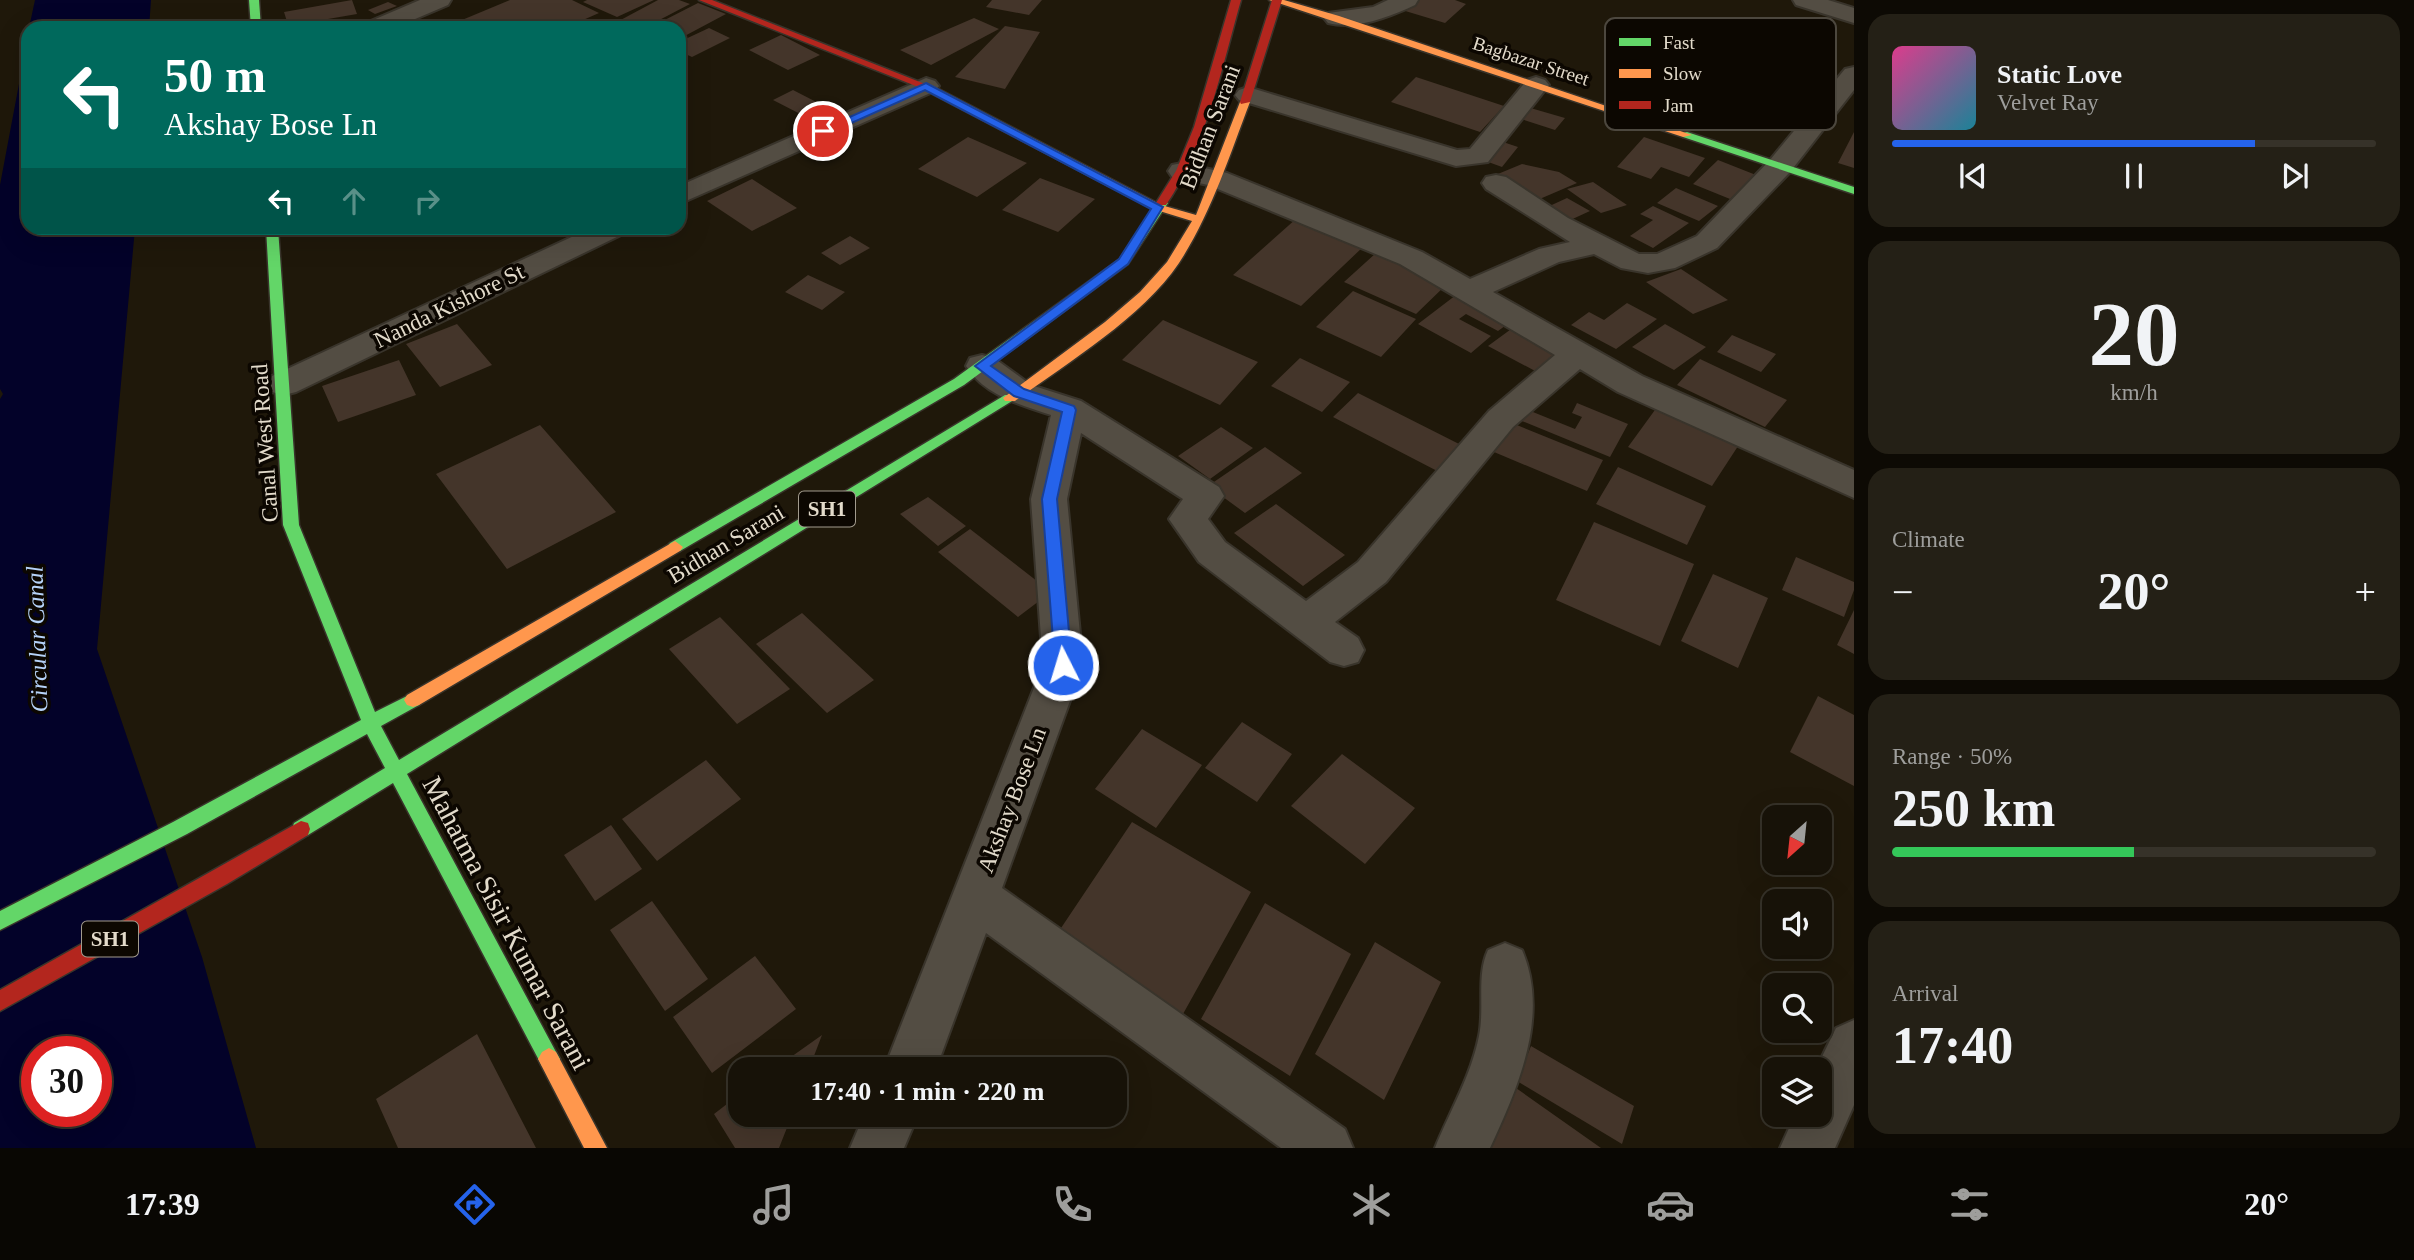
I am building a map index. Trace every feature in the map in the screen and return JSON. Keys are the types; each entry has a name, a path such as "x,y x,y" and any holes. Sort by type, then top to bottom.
{"main road":[{"path":"254,0 256,21"},
{"path":"704,0 926,86 1157,207 1198,219"},
{"name":"Bidhan Sarani","path":"0,921 180,828 371,724 982,366 1124,261 1182,171 1199,127 1236,0"},
{"name":"Bidhan Sarani","path":"0,1001 220,878 1019,393 1125,311 1161,279 1186,243 1198,219 1217,179 1261,60 1276,0"},
{"name":"Bagbazar Street","path":"1276,0 1605,108"},
{"name":"Bagbazar Street","path":"1672,130 1854,191"},
{"name":"Canal West Road","path":"273,235 291,525 371,724"},
{"name":"Mahatma Sisir Kumar Sarani","path":"371,724 596,1148"}],"street":[{"path":"390,21 439,0"},
{"path":"1336,18 1378,13 1407,0"},
{"path":"1804,0 1854,16"},
{"path":"1836,96 1854,74"},
{"path":"1248,95 1456,158 1478,156 1536,85"},
{"path":"686,193 926,86"},
{"path":"1496,183 1559,224 1632,262 1664,262 1707,242 1780,166 1809,130"},
{"path":"1182,171 1217,179 1411,258 1630,384 1854,485"},
{"name":"Nanda Kishore St","path":"284,384 598,235"},
{"path":"1469,291 1550,256 1596,244"},
{"path":"1307,622 1372,572 1501,419 1577,354"},
{"path":"982,366 1019,393 1069,410 1206,496 1188,519 1212,552 1344,650"},
{"name":"Akshay Bose Ln","path":"915,1057 1063,665 1049,499 1069,410"},
{"path":"975,897 1326,1148"},
{"path":"1462,1148 1480,1112 1499,1062 1511,991 1505,967"},
{"path":"1807,1148 1854,1046"},
{"path":"877,1148 886,1127"}],"water":[{"path":"35,0 151,0 150,21 30,21"},
{"name":"Circular Canal","path":"21,73 21,235 134,235 97,649 202,957 256,1148 0,1148 0,399 3,394 0,389 0,185"}],"building":[{"path":"352,0 357,14 328,19 329,21 287,21 284,12"},
{"path":"510,0 572,0 599,13 581,21 462,20"},
{"path":"654,0 617,17 583,2"},
{"path":"658,0 679,0 690,4 657,21 619,21"},
{"path":"992,0 1042,0 1029,15 986,7"},
{"path":"1417,0 1455,0 1466,4 1445,23 1402,10"},
{"path":"388,2 397,6 375,14 368,10"},
{"path":"698,3 726,14 686,35 686,21 663,21"},
{"path":"974,18 999,29 931,65 900,50"},
{"path":"1005,26 1040,32 1005,89 955,77"},
{"path":"709,28 730,38 692,57 686,54 686,39"},
{"path":"781,35 820,55 788,70 749,50"},
{"path":"1416,77 1504,106 1480,132 1391,102"},
{"path":"793,90 830,109 810,119 773,100"},
{"path":"1527,107 1565,118 1555,130 1518,118"},
{"path":"1854,132 1854,168 1838,163"},
{"path":"968,137 1027,163 977,197 918,169"},
{"path":"1644,137 1705,158 1689,177 1661,167 1651,179 1617,167"},
{"path":"1497,140 1518,147 1502,167 1480,159"},
{"path":"1718,160 1756,175 1730,199 1693,184"},
{"path":"1522,164 1559,172 1577,183 1535,201 1493,176"},
{"path":"1040,178 1095,199 1058,232 1002,210"},
{"path":"752,179 797,208 752,231 707,201"},
{"path":"1593,182 1627,205 1601,213 1567,189"},
{"path":"1676,188 1718,206 1699,221 1657,203"},
{"path":"1567,198 1590,211 1566,222 1543,209"},
{"path":"1653,206 1689,223 1653,248 1630,236 1653,220 1640,214"},
{"path":"1297,218 1364,246 1301,306 1233,275"},
{"path":"850,236 870,248 840,265 821,253"},
{"path":"1376,253 1447,284 1416,314 1344,282"},
{"path":"1681,269 1728,300 1693,314 1646,282"},
{"path":"808,275 845,292 822,310 785,292"},
{"path":"1353,291 1416,319 1381,357 1316,327"},
{"path":"1456,295 1509,323 1498,331 1466,314 1459,319 1491,336 1471,353 1418,324"},
{"path":"1627,303 1657,319 1616,349 1571,325 1589,312 1604,320"},
{"path":"1163,320 1258,362 1220,405 1122,360"},
{"path":"457,324 492,365 440,387 406,344"},
{"path":"1518,324 1565,349 1537,372 1488,346"},
{"path":"1665,324 1706,347 1674,370 1632,347"},
{"path":"1732,335 1776,354 1761,372 1717,352"},
{"path":"1300,358 1350,382 1322,412 1271,386"},
{"path":"1700,359 1787,400 1765,427 1677,385"},
{"path":"399,360 416,395 338,422 322,386"},
{"path":"1358,393 1467,448 1443,474 1333,417"},
{"path":"1577,403 1628,424 1610,457 1522,421 1528,410 1575,429 1582,417 1572,413"},
{"path":"1660,403 1742,440 1712,486 1628,447"},
{"path":"1512,423 1603,460 1587,491 1494,452"},
{"path":"540,425 616,512 507,569 436,474"},
{"path":"1221,427 1253,448 1210,479 1178,456"},
{"path":"1265,447 1302,473 1245,513 1208,486"},
{"path":"1618,467 1706,506 1687,545 1596,504"},
{"path":"928,497 966,526 938,546 900,514"},
{"path":"1276,504 1345,555 1303,586 1234,533"},
{"path":"1594,522 1694,564 1660,646 1556,600"},
{"path":"970,529 1051,592 1018,617 938,552"},
{"path":"1796,557 1854,582 1854,590 1844,617 1782,590"},
{"path":"1713,574 1768,598 1738,668 1681,641"},
{"path":"1854,610 1854,654 1837,645"},
{"path":"802,613 874,680 827,713 756,644"},
{"path":"720,617 790,689 737,724 669,649"},
{"path":"1818,696 1854,715 1854,786 1790,752"},
{"path":"1242,722 1292,754 1257,802 1205,768"},
{"path":"1142,729 1202,765 1156,828 1095,789"},
{"path":"1342,754 1415,808 1365,864 1291,806"},
{"path":"706,760 741,799 657,861 622,819"},
{"path":"1132,822 1251,892 1183,1014 1057,934"},
{"path":"611,825 642,869 595,901 564,855"},
{"path":"652,901 708,979 665,1011 610,930"},
{"path":"1265,903 1351,954 1290,1076 1201,1019"},
{"path":"1375,942 1441,982 1384,1100 1315,1054"},
{"path":"755,956 796,1009 733,1057 728,1057 728,1061 712,1073 673,1017"},
{"path":"477,1034 536,1148 398,1148 376,1099"},
{"path":"822,1035 814,1057 791,1057"},
{"path":"1531,1046 1634,1106 1622,1144 1517,1081"},
{"path":"1516,1088 1601,1148 1485,1148"},
{"path":"728,1103 728,1127 787,1127 779,1148 735,1148 714,1114"}],"traffic: fast":[{"path":"254,0 256,21"},
{"path":"1687,135 1854,191"},
{"path":"675,547 959,382 1124,261 1162,203"},
{"path":"272,235 291,525 371,724 549,1059"},
{"path":"301,829 1010,398"},
{"path":"0,921 180,828 413,700"}],"traffic: slow":[{"path":"1274,0 1605,108"},
{"path":"925,86 1157,207 1198,219"},
{"path":"1010,398 1110,325 1144,295 1172,264 1202,214 1245,102"},
{"path":"1672,130 1687,135"},
{"path":"413,700 675,547"},
{"path":"549,1059 596,1148"}],"traffic: jam":[{"path":"704,0 925,86"},
{"path":"1162,203 1182,171 1199,127 1236,0"},
{"path":"1245,102 1277,0"},
{"path":"0,1001 220,878 301,829"}],"route":[{"path":"823,131 926,86 1157,207 1124,261 982,366 1019,393 1069,410 1049,499 1063,665"}]}
